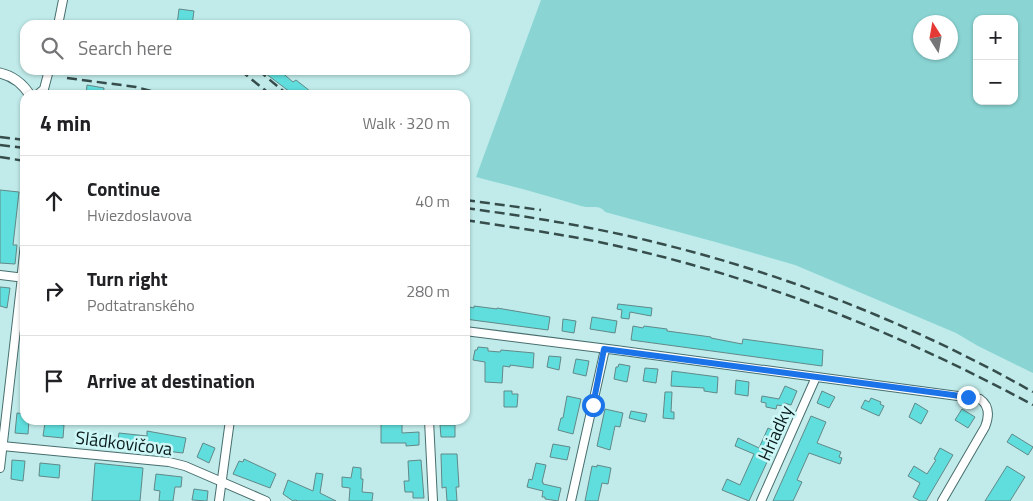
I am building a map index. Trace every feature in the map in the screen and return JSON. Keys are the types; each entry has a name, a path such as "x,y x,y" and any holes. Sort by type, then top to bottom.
{"street":[{"path":"59,20 63,0"},
{"path":"0,72 13,78 26,90"},
{"path":"43,90 48,75"},
{"path":"0,275 20,278"},
{"path":"0,468 20,302"},
{"path":"470,333 975,398 986,405 988,416 986,427 942,501"},
{"path":"571,501 604,349"},
{"name":"Hriadky","path":"761,501 816,377"},
{"path":"219,501 229,425"},
{"path":"429,425 433,501"},
{"name":"Sládkovičova","path":"2,446 169,462 185,466 266,501"}],"shaded area":[{"path":"541,0 1033,0 1033,373 956,333 795,265 605,212 597,207 585,207 476,177"}],"building":[{"path":"179,9 194,11 193,20 178,20"},
{"path":"268,75 285,75 293,82 296,80 309,90 287,90"},
{"path":"87,85 104,88 104,90 86,90"},
{"path":"0,190 19,192 13,245 17,245 15,264 0,263"},
{"path":"0,287 10,288 7,308 0,306"},
{"path":"618,304 652,308 651,316 630,312 629,319 621,318 622,310 617,309"},
{"path":"470,307 497,308 550,317 548,330 470,320"},
{"path":"592,317 617,321 615,333 590,329"},
{"path":"563,319 576,321 574,333 562,331"},
{"path":"633,326 667,329 667,331 711,337 742,344 743,339 823,350 822,366 631,340"},
{"path":"478,347 488,348 488,351 500,352 501,350 534,353 533,368 503,366 502,383 485,382 485,362 473,360 475,350"},
{"path":"549,356 561,357 559,370 547,367"},
{"path":"576,359 589,361 586,376 573,373"},
{"path":"619,364 630,366 627,382 614,379 616,367"},
{"path":"645,368 658,369 656,383 643,381"},
{"path":"672,371 718,377 717,393 704,391 704,388 671,386"},
{"path":"736,380 749,382 748,396 735,394"},
{"path":"785,386 797,391 791,405 784,403 784,406 777,405 776,409 766,407 766,403 761,402 762,396 779,399"},
{"path":"504,391 512,391 512,394 518,394 517,407 504,407"},
{"path":"822,391 835,397 829,408 817,403"},
{"path":"665,392 672,392 671,412 674,412 674,419 663,418"},
{"path":"567,396 581,399 573,434 558,430 561,418 563,418"},
{"path":"871,398 881,402 880,404 884,406 879,416 861,408 865,400 869,402"},
{"path":"915,403 928,411 921,424 909,417"},
{"path":"605,409 623,413 620,427 615,426 610,450 597,446"},
{"path":"962,409 975,417 968,428 955,420"},
{"path":"631,411 647,414 645,422 629,418"},
{"path":"17,413 20,413 20,425 29,425 28,434 15,433"},
{"path":"811,416 826,422 817,443 841,452 839,457 842,458 840,464 809,453 797,480 802,482 793,501 773,501"},
{"path":"45,425 64,425 63,438 43,436"},
{"path":"381,425 402,425 402,433 419,432 419,445 406,446 406,443 381,443"},
{"path":"440,425 455,425 455,437 441,437"},
{"path":"768,428 780,434 749,501 722,490 727,479 740,485 754,454 735,446 738,438 759,448"},
{"path":"147,431 186,438 183,453 148,449 135,437 134,446 117,444 119,433 147,436"},
{"path":"1012,434 1033,447 1028,455 1007,442"},
{"path":"203,443 215,448 209,463 197,457"},
{"path":"553,444 570,447 567,460 550,457"},
{"path":"940,448 953,455 926,501 920,501 913,497 920,483 908,476 914,466 927,474 936,460 934,459"},
{"path":"441,454 457,454 459,487 456,487 457,501 447,501 446,487 442,488"},
{"path":"244,459 276,474 270,488 233,474 239,461 243,462"},
{"path":"12,460 25,461 23,481 11,479"},
{"path":"421,460 424,498 413,498 413,492 405,492 404,481 409,481 408,461"},
{"path":"40,463 60,465 59,478 39,476"},
{"path":"95,463 143,468 140,501 92,501"},
{"path":"536,463 546,465 543,484 561,488 558,501 545,499 545,497 542,497 543,491 527,487 529,479 532,480"},
{"path":"597,465 611,468 608,484 602,483 598,501 585,501 592,466 597,467"},
{"path":"1007,466 1025,477 1010,501 985,501"},
{"path":"353,467 361,468 361,479 363,479 362,492 373,493 372,501 349,501 350,488 342,487 342,477 351,478"},
{"path":"316,473 323,474 320,493 336,501 293,501 283,494 288,480 313,491"},
{"path":"156,474 182,477 181,487 175,487 173,501 159,501 160,491 154,490"},
{"path":"194,489 208,491 207,501 192,500"}],"railway":[{"path":"246,75 265,90"},
{"path":"264,75 282,90"},
{"path":"67,78 148,90"},
{"path":"0,137 20,139"},
{"path":"0,145 20,147"},
{"path":"0,157 20,160"},
{"path":"470,201 541,210"},
{"path":"470,209 541,219 616,233 761,272 808,288 900,325 989,368 1033,392"},
{"path":"470,221 599,242 656,255 767,288 876,329 981,378 1033,405"}],"route":[{"path":"593,405 604,349 968,397"}]}
